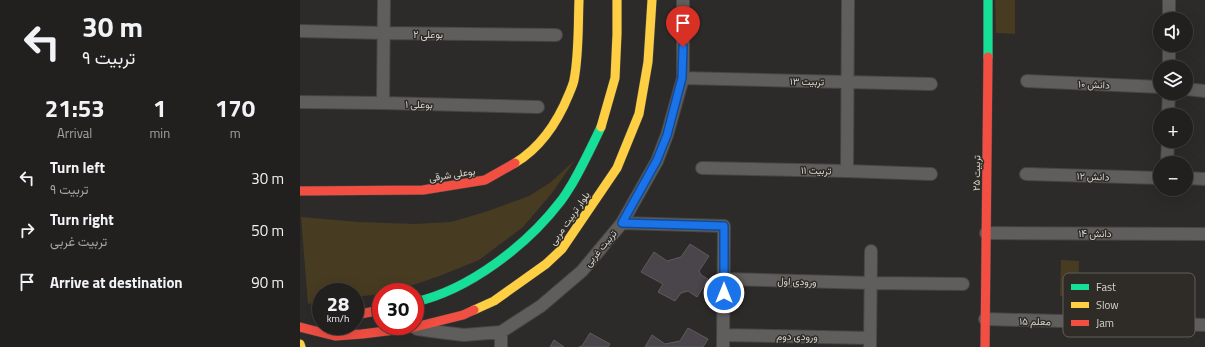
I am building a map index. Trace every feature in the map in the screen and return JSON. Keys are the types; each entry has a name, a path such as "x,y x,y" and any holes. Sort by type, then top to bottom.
{"main road":[{"name":"بوعلی شرقی","path":"300,191 423,190 485,180 525,157 546,135 564,105 574,81 578,45 579,0"},
{"name":"بلوار تربیت مربی","path":"424,300 459,286 497,262 531,235 561,201 584,163 602,124 615,78 617,34 616,0"},
{"name":"بلوار تربیت مربی","path":"424,325 462,315 494,301 546,264 562,250 617,168 640,114 648,62 652,0"},
{"name":"تربیت ۲۵","path":"985,347 988,0"},
{"path":"300,324 312,322"},
{"name":"بلوار تربیت مربی","path":"300,327 336,336 372,333"},
{"path":"325,343 336,336"}],"street":[{"path":"383,103 384,0"},
{"name":"تربیت غربی","path":"424,330 464,335 501,332 542,306 582,271 622,223 657,160 667,135 682,78 683,0"},
{"path":"847,171 848,0"},
{"path":"1169,0 1169,12"},
{"name":"بوعلی ۲","path":"300,31 556,35"},
{"name":"تربیت ۱۳","path":"682,78 931,84"},
{"name":"دانش ۱۰","path":"1027,81 1153,87"},
{"path":"1193,90 1205,91"},
{"name":"بوعلی ۱","path":"300,102 538,107"},
{"name":"تربیت ۱۱","path":"702,168 930,174"},
{"name":"دانش ۱۲","path":"1026,174 1153,178"},
{"path":"1193,178 1205,179"},
{"path":"622,223 724,226 723,341"},
{"name":"دانش ۱۴","path":"986,233 1205,234"},
{"path":"870,342 871,251"},
{"name":"ورودی اول","path":"724,279 963,284"},
{"name":"معلم ۱۵","path":"985,319 1063,321"},
{"name":"معلم ۱۵","path":"1195,325 1205,325"},
{"path":"501,332 501,347"},
{"name":"ورودی دوم","path":"723,341 870,342"}],"shaded area":[{"path":"995,0 1015,0 1015,34 996,33"},
{"path":"575,160 552,193 523,227 479,260 419,283 372,283 372,295 364,296 364,283 312,283 312,303 308,304 301,217 358,222 415,224 451,222 485,212 529,196 551,182"},
{"path":"1061,260 1079,261 1079,273 1063,273 1063,296 1060,296"}],"building":[{"path":"690,244 709,256 699,271 701,275 708,279 697,297 688,291 681,293 675,301 658,292 663,284 641,272 654,252 667,261 681,257"},
{"path":"688,328 708,339 703,347 645,347 652,335 665,344 680,341"},
{"path":"590,333 610,344 608,347 579,347 582,346"},
{"path":"554,340 564,347 550,347"}],"traffic: fast":[{"path":"988,0 988,57"},
{"path":"424,299 456,287 476,276 495,264 531,234 547,218 565,195 580,170 601,127"}],"traffic: slow":[{"path":"515,163 532,150 554,124 572,87 577,60 579,0"},
{"path":"601,127 615,78 617,0"},
{"path":"474,310 494,301 546,264 562,249 617,168 639,114 648,62 652,0"}],"traffic: jam":[{"path":"985,347 988,57"},
{"path":"300,191 423,190 485,180 515,163"},
{"path":"300,327 335,336 362,334 411,328 463,315 474,310"},
{"path":"364,313 372,312"}],"route":[{"path":"683,47 682,78 667,135 657,160 622,223 724,226 724,293"}]}
